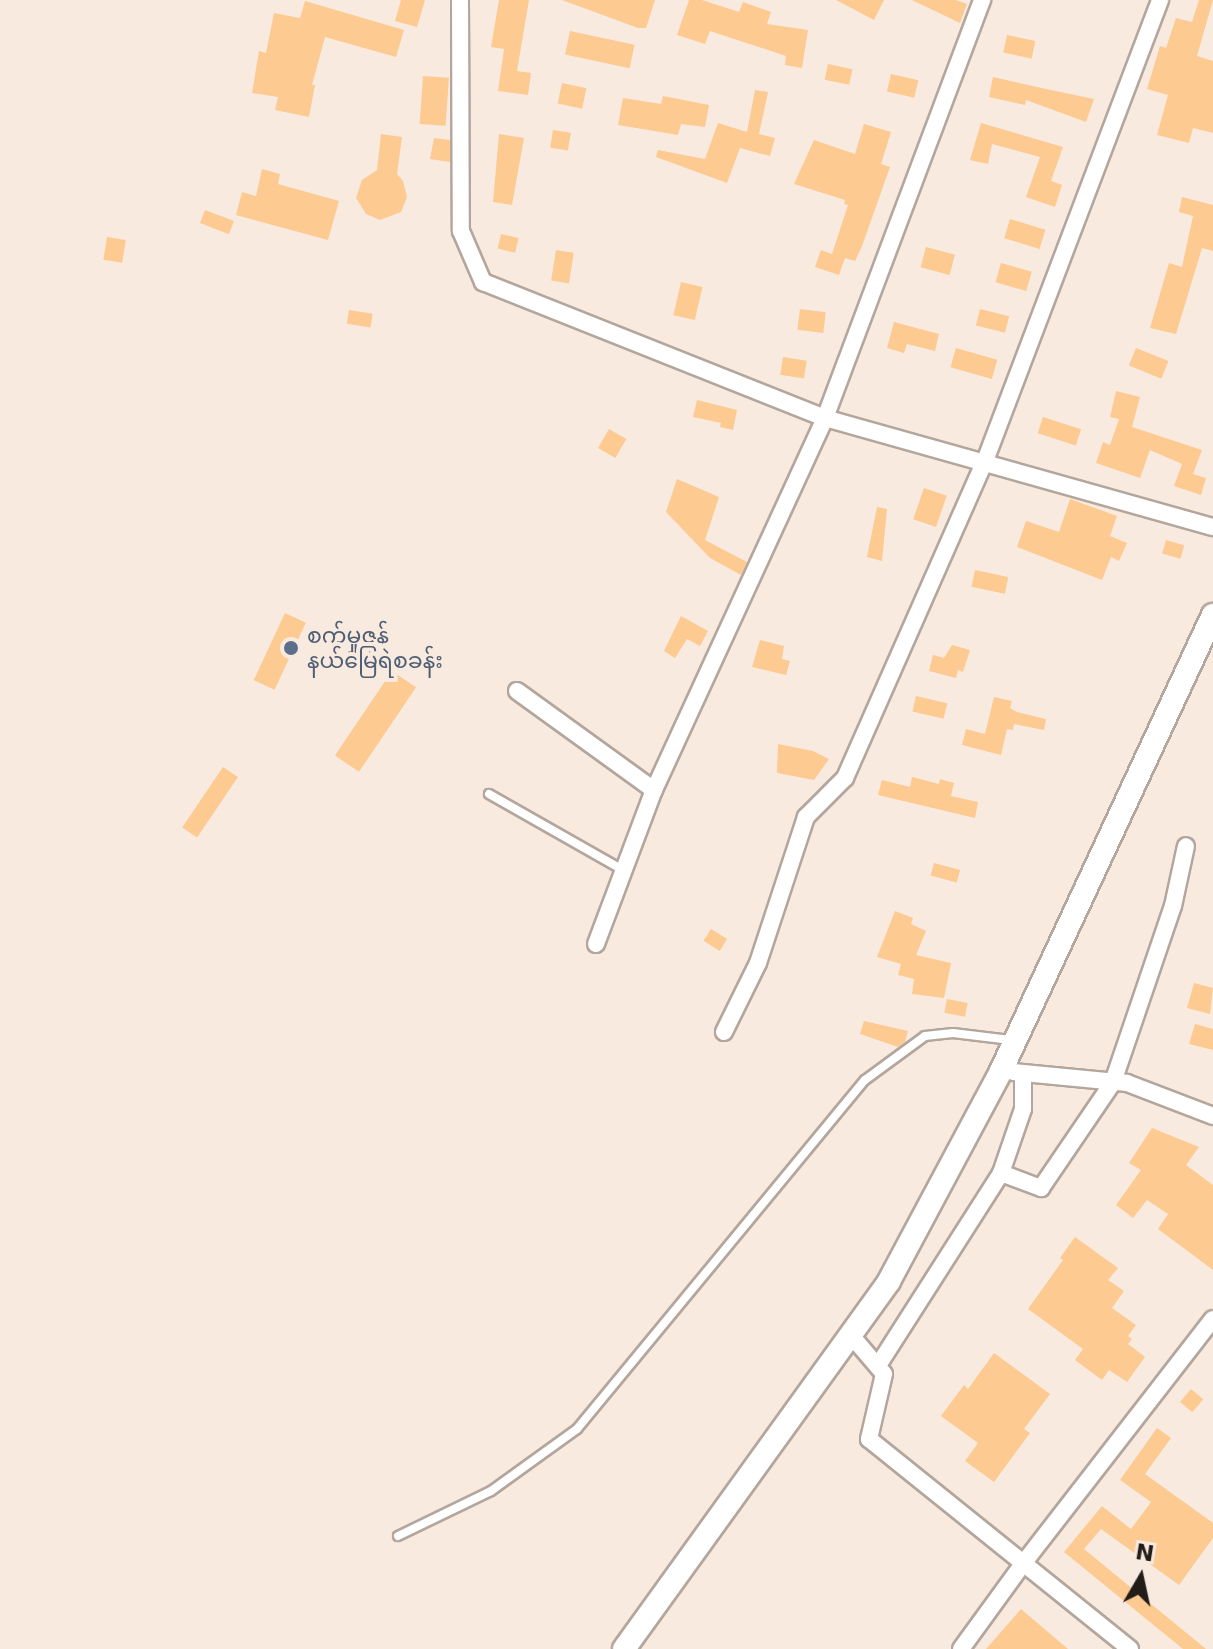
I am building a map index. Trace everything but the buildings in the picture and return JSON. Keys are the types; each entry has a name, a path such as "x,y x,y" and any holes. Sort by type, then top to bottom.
{"main road":[{"path":"624,1649 889,1281 1012,1072 1015,1040 1213,615"}],"street":[{"path":"460,0 461,231 483,282 825,418 1213,527"},
{"path":"596,944 654,790 825,418 982,0"},
{"path":"724,1032 758,963 806,817 845,778 985,461 1160,0"},
{"path":"517,691 654,790"},
{"path":"1001,1173 1041,1188 1113,1082 1173,906 1186,846"},
{"path":"879,1364 1001,1173 1023,1109 1012,1072 1127,1083 1213,1116"},
{"path":"961,1649 1022,1565 1213,1319"},
{"path":"850,1334 879,1364 884,1374 869,1439 1130,1649"}],"lane":[{"path":"489,794 623,870"},
{"path":"398,1536 491,1491 577,1429 865,1080 925,1036 953,1033 986,1040 1015,1040"}],"place":[{"name":"စက်မှုဇုန် နယ်မြေရဲစခန်း","path":"291,648"}]}
